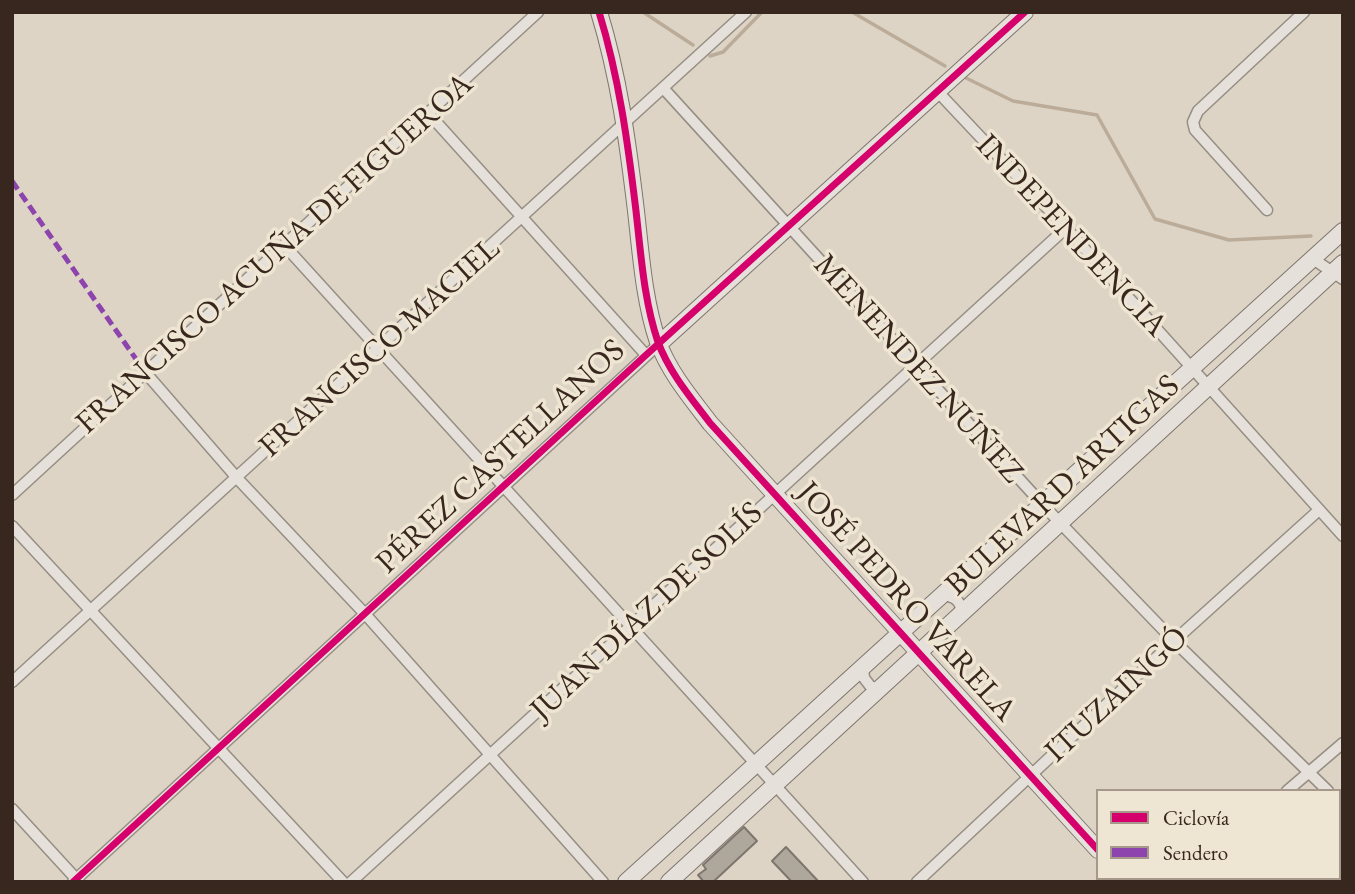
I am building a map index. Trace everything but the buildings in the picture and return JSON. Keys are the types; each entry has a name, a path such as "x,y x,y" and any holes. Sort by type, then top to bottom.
{"street":[{"name":"FRANCISCO ACUÑA DE FIGUEROA","path":"12,495 538,12"},
{"name":"JOSÉ PEDRO VARELA","path":"599,12 610,47 624,125 643,276 659,344 681,384 710,423 1096,848"},
{"name":"FRANCISCO MACIEL","path":"12,682 746,12"},
{"name":"PÉREZ CASTELLANOS","path":"76,881 646,355 1025,12"},
{"path":"1267,210 1195,130 1193,122 1198,111 1304,12"},
{"name":"MENENDEZ NÚÑEZ","path":"664,89 1043,505 1174,641 1326,789"},
{"name":"INDEPENDENCIA","path":"938,92 1066,228 1343,537"},
{"path":"429,114 646,355"},
{"name":"JUAN DÍAZ DE SOLÍS","path":"351,882 1066,228"},
{"name":"BULEVARD ARTIGAS","path":"626,882 1343,231"},
{"path":"284,245 863,882"},
{"path":"1312,259 1340,271"},
{"name":"BULEVARD ARTIGAS","path":"669,882 1209,386 1340,271"},
{"path":"145,372 237,478 366,615 489,757 603,882"},
{"name":"ITUZAINGÓ","path":"917,882 1319,509"},
{"path":"12,526 343,882"},
{"path":"944,595 954,597 961,605 962,615"},
{"path":"863,667 864,678 871,687 880,688"},
{"path":"1289,789 1343,743"},
{"path":"12,809 76,881"}],"waterway":[{"path":"643,12 693,45"},
{"path":"710,56 723,52 762,12"},
{"path":"852,12 945,66"},
{"path":"966,78 1013,101 1097,115 1155,219 1229,240 1311,236"}],"railway":[{"path":"1272,882 1278,880"}],"marked path":[{"path":"12,181 145,372"}],"cycle path":[{"path":"599,12 622,111 649,310 658,342 674,374 710,423 1096,848"},
{"path":"73,882 646,355 1025,12"}]}
